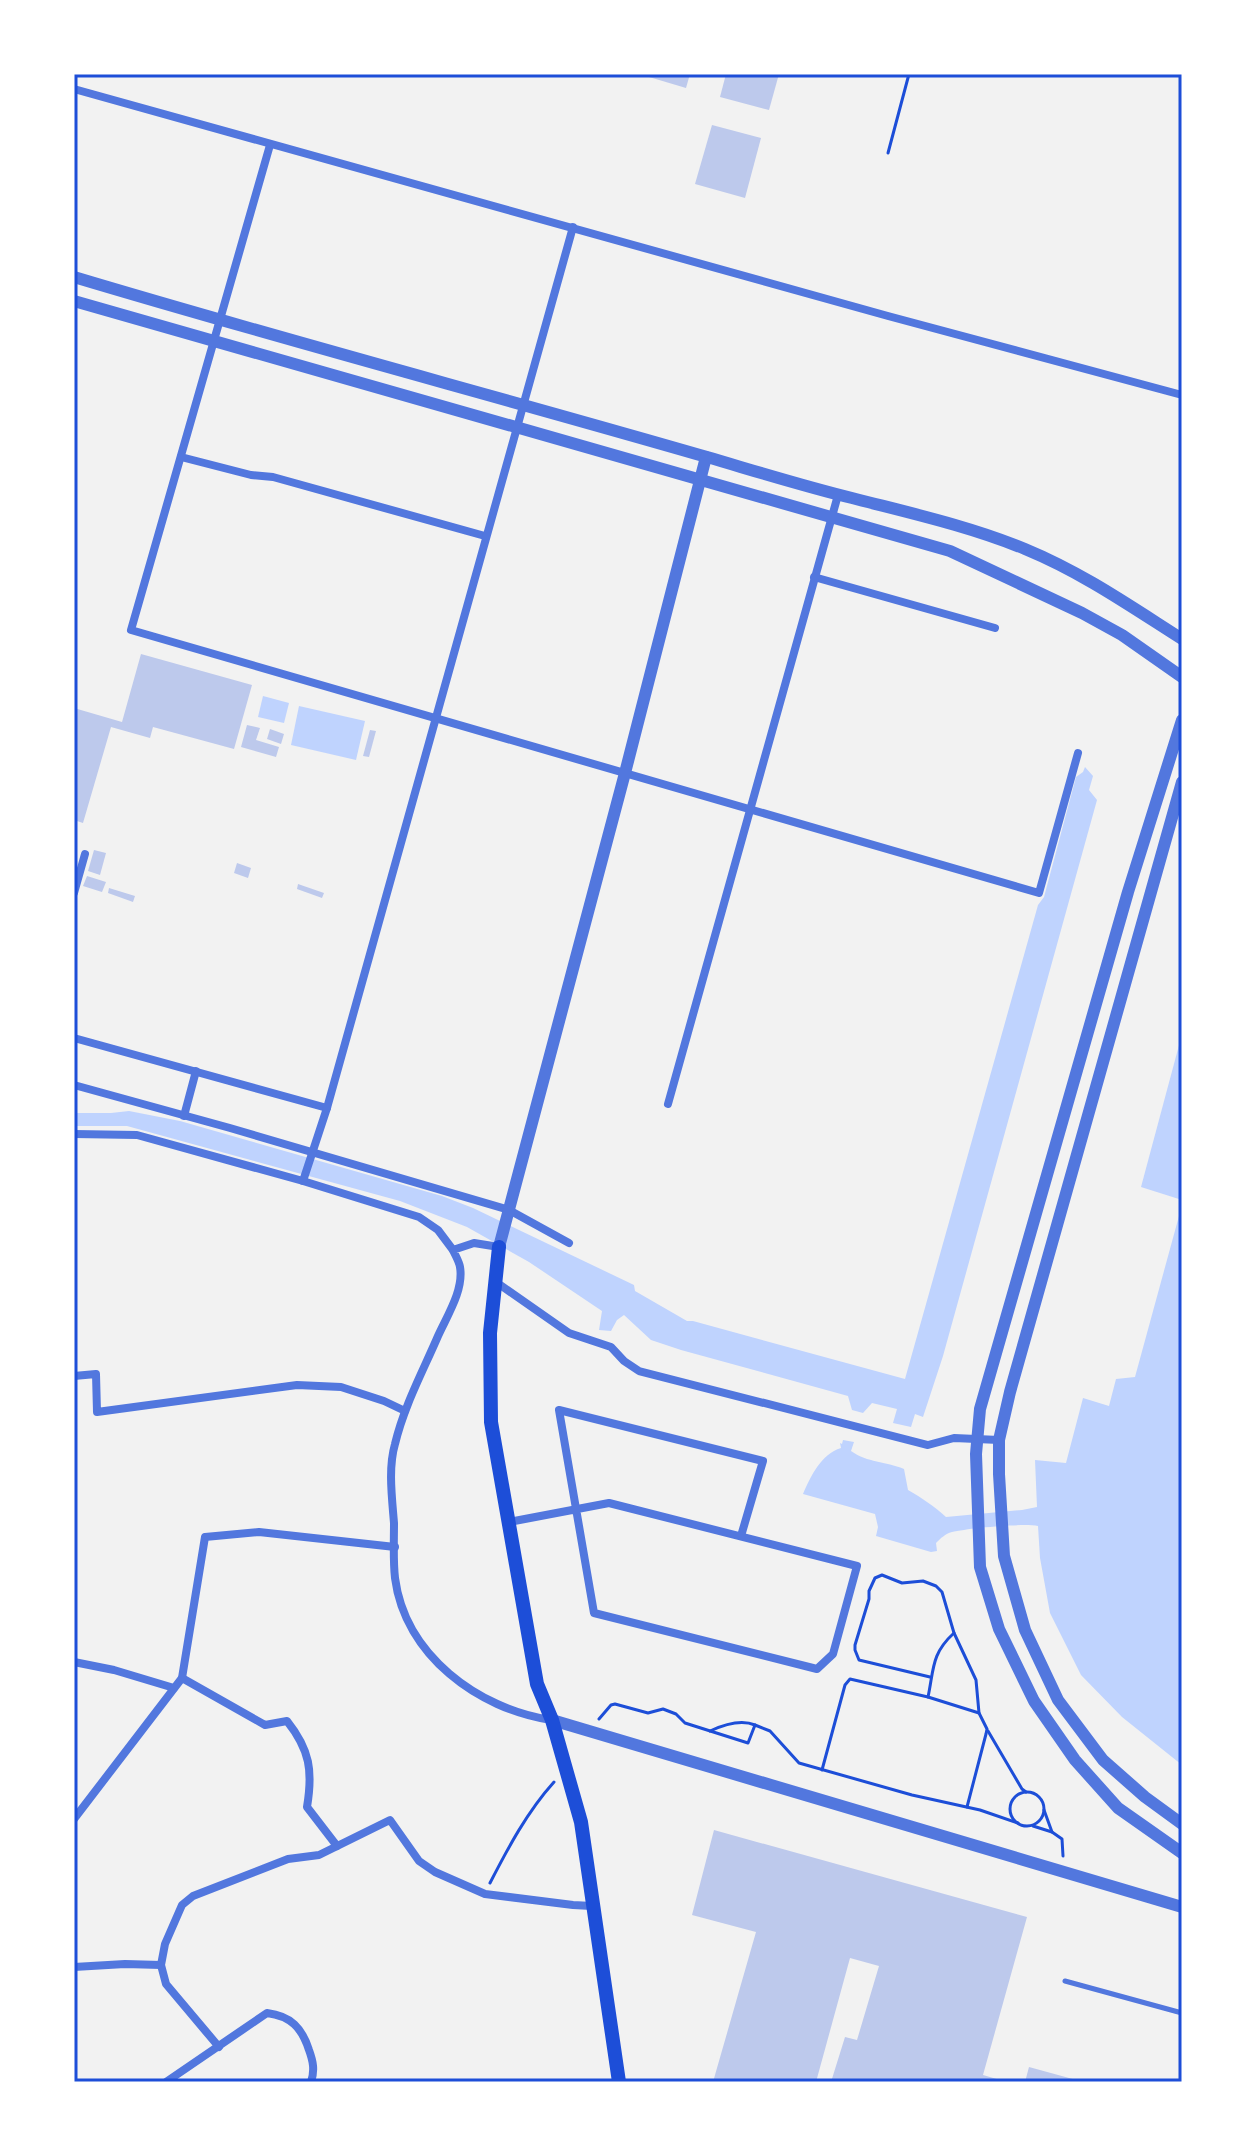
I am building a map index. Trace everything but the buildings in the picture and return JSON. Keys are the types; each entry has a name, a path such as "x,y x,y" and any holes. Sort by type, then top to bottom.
{"main road":[{"path":"499,1247 490,1333 491,1422 537,1684 567,1766 581,1822 619,2082"}],"street":[{"path":"74,89 1182,395"},
{"path":"270,145 131,630 1039,893 1078,753"},
{"path":"303,1181 327,1108 573,227"},
{"path":"74,277 838,495 980,531 1029,550 1109,591 1182,639"},
{"path":"74,301 950,551 1047,595 1122,635 1182,677"},
{"path":"181,457 251,475 273,477 485,536"},
{"path":"453,1250 474,1243 499,1247 706,457"},
{"path":"668,1104 838,495"},
{"path":"814,577 995,628"},
{"path":"1182,720 1128,892 980,1409 976,1454 980,1567 999,1629 1034,1701 1075,1760 1118,1808 1182,1853"},
{"path":"1182,782 999,1440 1004,1556 1025,1630 1051,1686 1103,1760 1182,1824"},
{"path":"74,893 85,854"},
{"path":"74,1038 327,1108"},
{"path":"184,1116 196,1071"},
{"path":"74,1085 509,1210 569,1243"},
{"path":"74,1134 137,1135 303,1181 419,1217 438,1230 453,1250 460,1268 458,1291 405,1411 394,1447 395,1578 414,1632 431,1656 470,1691 528,1716 552,1720 1182,1907"},
{"path":"496,1282 569,1333 611,1347 639,1371 928,1445 954,1438 999,1440"},
{"path":"74,1376 96,1374 97,1412 297,1385 341,1387 405,1411"},
{"path":"509,1522 576,1509 609,1503 857,1566 833,1654 817,1669 594,1613 576,1509 559,1410 763,1461 741,1536"},
{"path":"74,1819 182,1678 205,1537 259,1532 395,1547"},
{"path":"74,1662 174,1688"},
{"path":"182,1678 265,1725 287,1721 300,1737 310,1766 307,1807 337,1846"},
{"path":"219,2047 166,1984 161,1965 165,1944 182,1905 193,1896 288,1859 319,1855 390,1820 419,1861 435,1872 485,1894 592,1906"},
{"path":"74,1967 161,1965"},
{"path":"166,2082 267,2013 279,2014 297,2025 303,2034 313,2062 311,2082"}],"lane":[{"path":"1065,1981 1182,2013"}],"path":[{"path":"888,153 909,74"},
{"path":"930,1677 859,1660 855,1645 869,1591 872,1581 882,1575 902,1583 923,1581 942,1592 954,1633 976,1680 979,1713 1022,1789 1041,1799 1052,1832"},
{"path":"928,1697 930,1677 940,1648 954,1633"},
{"path":"822,1770 846,1681 854,1678 979,1713"},
{"path":"599,1719 615,1704 648,1713 663,1709 676,1714 685,1723 748,1743 755,1725"},
{"path":"710,1731 746,1721 770,1731 799,1763 1052,1832 1062,1839 1063,1862"},
{"path":"967,1807 987,1729"},
{"path":"485,1894 509,1846 542,1795 567,1766"},
{"path":"1018,1823 1011,1808 1015,1797 1026,1792"},
{"path":"1029,1826 1040,1820 1044,1810"}],"water":[{"path":"263,696 289,703 284,723 258,717"},
{"path":"299,706 365,721 356,760 291,745"},
{"path":"1085,767 1093,776 1089,790 1097,800 943,1356 923,1417 915,1414 911,1427 893,1423 897,1409 872,1403 863,1413 852,1410 848,1396 651,1340 624,1315 611,1331 599,1330 602,1311 529,1262 467,1227 400,1201 127,1126 74,1126 74,1113 129,1111 180,1121 442,1196 634,1285 635,1291 687,1321 905,1379 1038,905 1044,897 1076,777"},
{"path":"1182,1034 1182,1200 1141,1187"},
{"path":"1182,1205 1182,1765 1122,1717 1081,1675 1050,1613 1038,1526 996,1526 952,1532 936,1543 937,1551 931,1552 876,1536 878,1527 875,1514 803,1494 818,1466 828,1455 841,1448 843,1440 854,1442 851,1451 857,1455 904,1469 908,1490 946,1517 1037,1507 1035,1460 1066,1463 1083,1398 1109,1406 1116,1379 1135,1377"}]}
